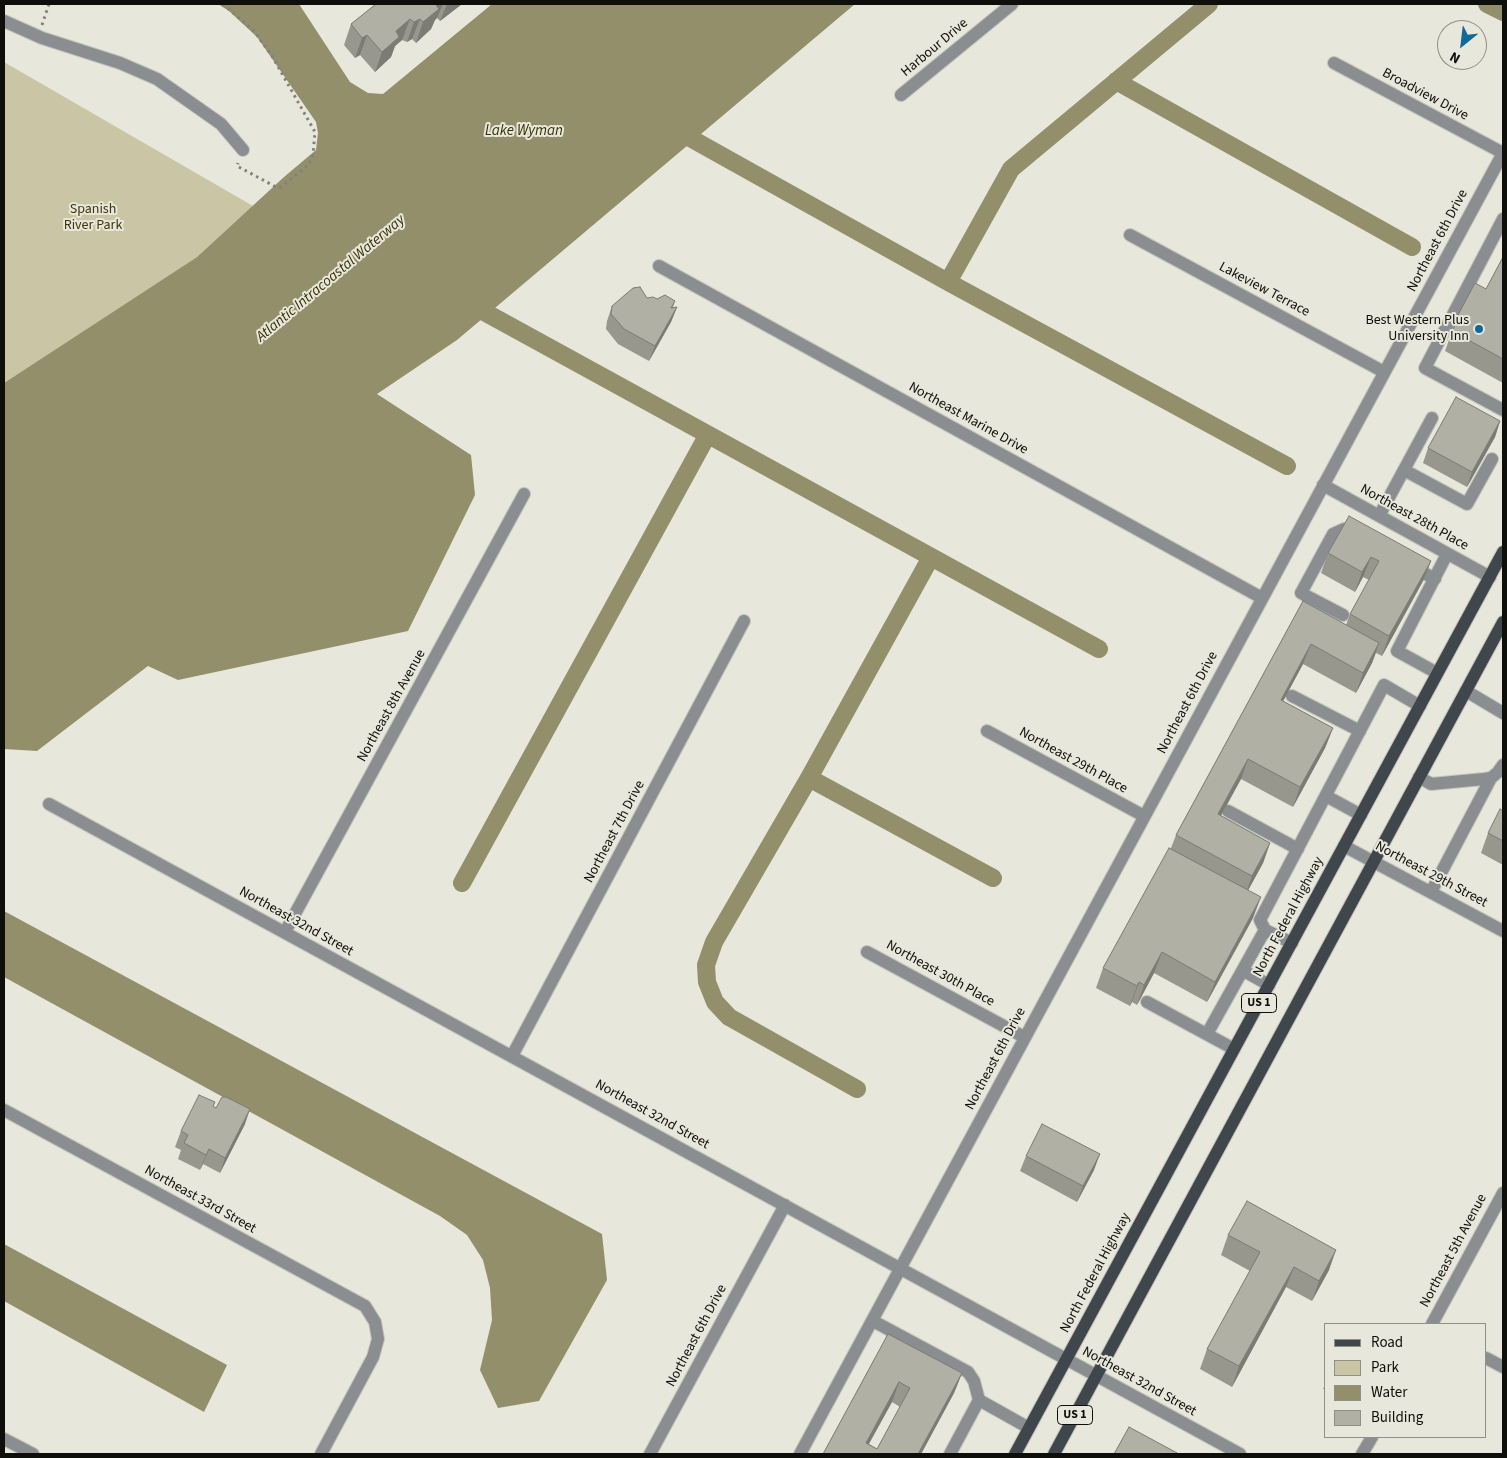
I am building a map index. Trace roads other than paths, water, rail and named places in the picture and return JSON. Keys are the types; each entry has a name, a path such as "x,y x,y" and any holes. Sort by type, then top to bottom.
{"main road":[{"name":"North Federal Highway","path":"1015,1454 1503,552"},
{"name":"US 1","path":"1054,1454 1503,622"}],"street":[{"name":"Harbour Drive","path":"901,96 1012,4"},
{"path":"4,21 39,37 120,63 157,78 221,124 243,150"},
{"name":"Broadview Drive","path":"1334,63 1503,153"},
{"name":"Northeast 6th Drive","path":"800,1454 1503,153"},
{"path":"1503,219 1425,368 1503,410"},
{"name":"Lakeview Terrace","path":"1130,235 1384,372"},
{"name":"Northeast Marine Drive","path":"659,266 1262,598"},
{"path":"1379,516 1432,418"},
{"path":"1404,470 1467,504 1492,459"},
{"name":"Northeast 28th Place","path":"1323,485 1357,520 1379,516 1490,577"},
{"name":"Northeast 8th Avenue","path":"285,932 524,494"},
{"path":"1343,615 1301,592 1333,534 1357,520 1367,542"},
{"path":"1438,673 1397,651 1448,554"},
{"path":"1401,560 1435,578"},
{"name":"Northeast 7th Drive","path":"512,1056 744,621"},
{"path":"1292,943 1265,930 1260,920 1384,685 1420,706"},
{"path":"1466,691 1503,713"},
{"path":"1292,696 1360,731"},
{"name":"Northeast 29th Place","path":"987,731 1144,816"},
{"path":"1431,892 1491,778 1503,765"},
{"path":"1419,777 1431,784 1491,778"},
{"path":"1326,796 1361,815"},
{"name":"Northeast 32nd Street","path":"49,804 901,1268 1066,1359 1224,1451 1240,1454"},
{"path":"1228,811 1298,848"},
{"name":"Northeast 29th Street","path":"1344,846 1503,931"},
{"path":"1207,1034 1244,971 1265,930"},
{"name":"Northeast 30th Place","path":"867,952 1024,1037"},
{"path":"1244,971 1269,985"},
{"path":"1147,1002 1234,1049"},
{"name":"Northeast 33rd Street","path":"4,1110 365,1306 375,1322 378,1339 373,1358 323,1451"},
{"name":"Northeast 5th Avenue","path":"1433,1323 1503,1192"},
{"name":"Northeast 6th Drive","path":"650,1454 785,1205"},
{"path":"873,1321 968,1372 974,1381 979,1400 950,1454"},
{"path":"1487,1359 1503,1367"},
{"path":"979,1400 1029,1428"},
{"path":"4,1438 33,1454"},
{"path":"1362,1454 1371,1438"},
{"path":"323,1451 336,1454"}],"water":[{"path":"218,4 299,4 350,82 368,93 383,94 492,4 855,4 457,340 377,394 471,455 475,495 408,631 178,680 148,666 37,751 4,749 4,383 197,257 316,150 318,133 316,122 257,37 229,11"},
{"path":"4,911 602,1234 607,1280 539,1401 498,1408 480,1370 492,1320 490,1288 483,1260 467,1235 440,1216 4,977"},
{"path":"4,1244 227,1365 204,1412 4,1301"}],"waterway":[{"path":"948,282 1011,169 1209,4"},
{"path":"1487,4 1503,12"},
{"path":"1116,81 1412,247"},
{"path":"674,129 948,282 1287,466"},
{"path":"468,303 1099,649"},
{"path":"462,883 707,436"},
{"path":"857,1089 729,1017 715,1002 707,982 706,965 714,942 809,778 931,557"},
{"path":"809,778 993,878"}],"place":[{"name":"Best Western Plus University Inn","path":"1479,329"}],"water label":[{"name":"Lake Wyman","path":"524,132"},
{"name":"Atlantic Intracoastal Waterway","path":"331,279"}],"park label":[{"name":"Spanish River Park","path":"93,218"}]}
